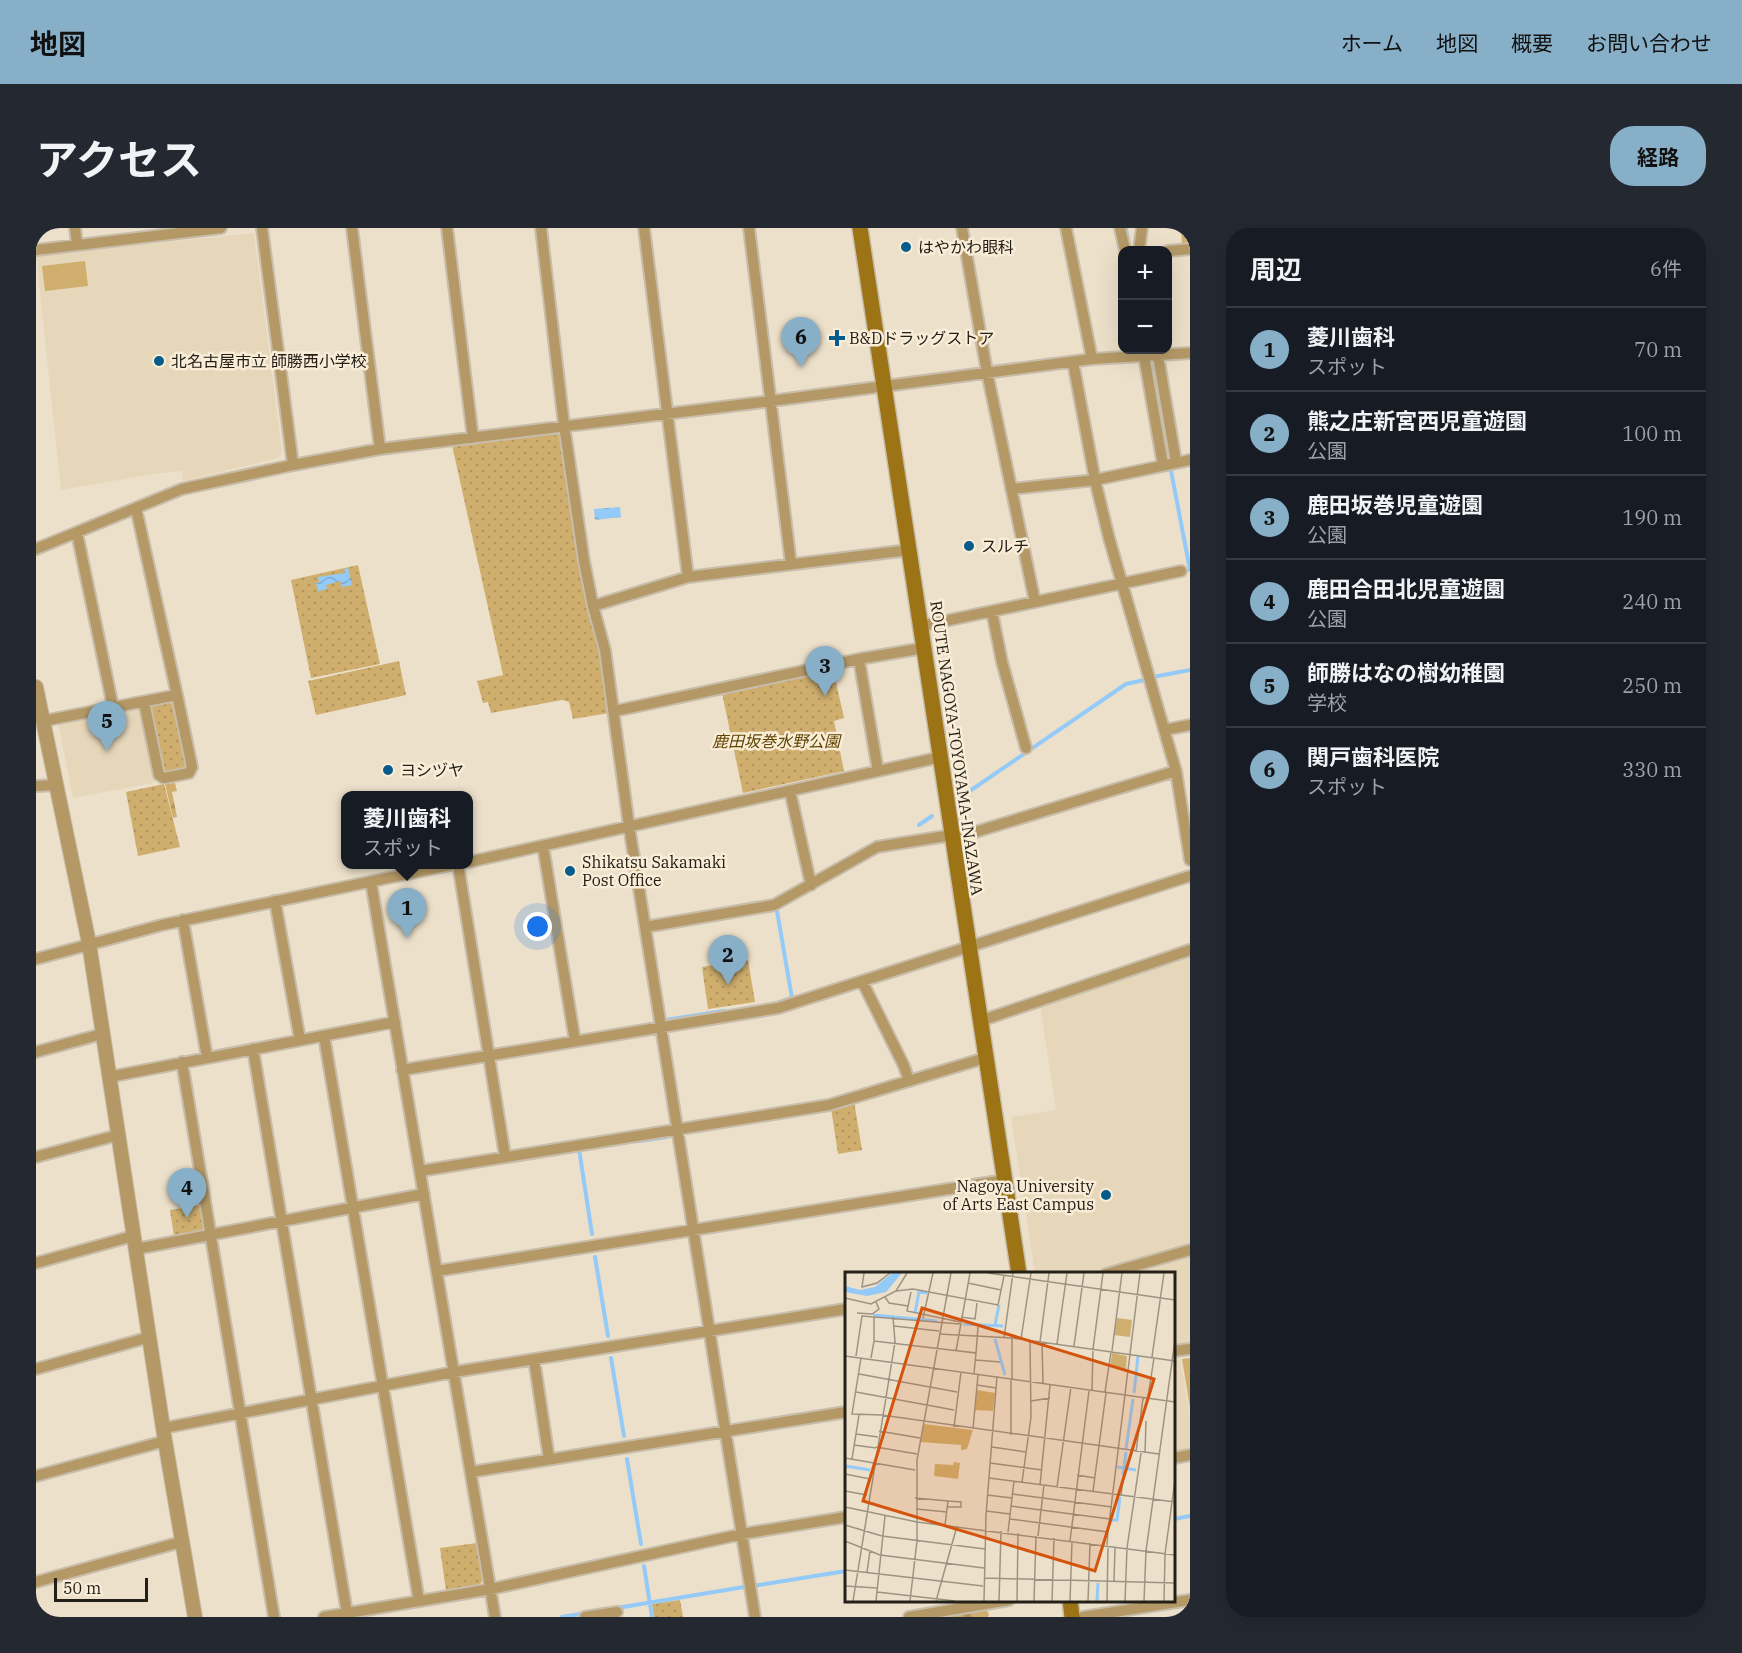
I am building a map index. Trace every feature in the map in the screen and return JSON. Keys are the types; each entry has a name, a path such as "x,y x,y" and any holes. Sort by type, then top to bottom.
{"main road":[{"name":"ROUTE NAGOYA-TOYOYAMA-INAZAWA","path":"860,228 1019,1272"},
{"path":"1070,1602 1072,1617"}],"street":[{"path":"75,228 77,244"},
{"path":"36,250 168,231 221,228"},
{"path":"262,228 293,465"},
{"path":"352,228 381,449"},
{"path":"447,228 472,438"},
{"path":"542,228 564,425 584,561 605,650 615,711 629,826 755,1617"},
{"path":"644,228 688,577"},
{"path":"749,228 791,564"},
{"path":"962,228 987,372 1035,602"},
{"path":"1066,228 1092,359"},
{"path":"1120,228 1124,246"},
{"path":"1140,246 1142,228"},
{"path":"1172,251 1190,249"},
{"path":"1172,353 1190,353"},
{"path":"36,549 182,489 381,449 1135,354"},
{"path":"1144,354 1163,465"},
{"path":"1157,354 1176,462"},
{"path":"1073,362 1095,480 1109,538 1176,771 1188,826 1190,860"},
{"path":"1011,489 1095,480 1190,460"},
{"path":"136,508 192,767 189,772 164,778 159,775 144,702"},
{"path":"77,532 113,707"},
{"path":"593,606 688,577 909,550"},
{"path":"921,626 1181,571"},
{"path":"992,612 1002,662 1026,748"},
{"path":"615,711 859,659 924,648"},
{"path":"859,659 878,771"},
{"path":"36,687 89,944 164,1435 195,1617"},
{"path":"43,720 177,695"},
{"path":"1164,730 1190,725"},
{"path":"473,861 941,757"},
{"path":"645,927 774,905 877,848 952,837 1176,771"},
{"path":"36,786 56,785"},
{"path":"789,790 811,885"},
{"path":"543,846 575,1041"},
{"path":"36,958 183,920 433,869"},
{"path":"458,869 505,1156"},
{"path":"402,1070 778,1008 1190,876"},
{"path":"371,882 495,1617"},
{"path":"275,901 300,1040"},
{"path":"183,920 207,1057"},
{"path":"980,1021 1190,950"},
{"path":"862,981 904,1066 909,1081"},
{"path":"109,1077 395,1022"},
{"path":"36,1052 102,1034"},
{"path":"324,1036 419,1601"},
{"path":"253,1049 347,1613"},
{"path":"420,1171 829,1105 985,1058"},
{"path":"182,1062 274,1617"},
{"path":"36,1157 118,1135"},
{"path":"437,1271 1005,1180"},
{"path":"36,1263 134,1243 211,1234 424,1194"},
{"path":"1113,1272 1190,1250"},
{"path":"36,1476 164,1435 240,1414 454,1372 845,1309"},
{"path":"36,1370 150,1337"},
{"path":"1175,1351 1190,1349"},
{"path":"534,1359 549,1459"},
{"path":"471,1472 845,1412"},
{"path":"1175,1458 1190,1455"},
{"path":"324,1617 491,1589 742,1534 845,1517"},
{"path":"36,1582 182,1542"},
{"path":"1083,1617 1190,1600"},
{"path":"909,1617 997,1602"},
{"path":"585,1617 616,1612"}],"shaded area":[{"name":"北名古屋市立 師勝西小学校","path":"254,233 282,452 278,458 183,481 182,471 61,490 36,256"},
{"path":"137,708 142,712 155,779 153,783 73,798 58,722"},
{"name":"Nagoya University of Arts East Campus","path":"1190,953 1190,1344 1175,1347 1175,1272 1035,1272 1011,1117 1056,1110 1040,1005"},
{"path":"1180,1359 1190,1414 1190,1451 1175,1454 1175,1360"}],"green space":[{"path":"1181,228 1190,228 1190,244 1182,245"},
{"path":"85,261 88,286 45,291 42,266"},
{"path":"555,430 560,433 580,562 599,650 609,713 573,719 569,702 562,700 491,713 488,702 483,703 477,681 503,675 452,445"},
{"path":"358,565 380,664 311,678 291,580"},
{"path":"399,661 406,695 316,715 308,681"},
{"name":"鹿田坂巻水野公園","path":"833,669 844,718 834,721 844,771 743,793 722,693"},
{"path":"169,702 173,705 186,766 183,770 166,774 162,771 150,710 154,705"},
{"path":"175,783 177,791 172,792 177,817 173,818 165,784"},
{"path":"164,784 180,847 138,856 126,792"},
{"path":"748,960 755,1002 708,1009 702,967"},
{"path":"854,1101 862,1150 838,1154 831,1108"},
{"path":"201,1205 205,1225 202,1230 174,1236 170,1210"},
{"path":"1190,1358 1190,1408 1182,1359"},
{"path":"477,1543 483,1578 480,1585 446,1591 440,1548"},
{"path":"680,1600 683,1617 654,1617 652,1604"},
{"path":"986,1610 988,1617 948,1617"}],"water":[{"path":"620,507 621,517 595,520 594,509"},
{"path":"348,568 352,585 342,587 340,581 326,585 327,589 318,591 316,583 319,582 318,577 345,573 344,569"}],"waterway":[{"path":"1126,228 1128,241"},
{"path":"1149,354 1190,570"},
{"path":"1153,677 1190,670"},
{"path":"961,797 1126,684 1144,680"},
{"path":"919,825 932,816"},
{"path":"774,1004 792,998 777,911"},
{"path":"665,1020 724,1011"},
{"path":"639,1141 667,1137"},
{"path":"579,1149 592,1234"},
{"path":"595,1257 608,1336"},
{"path":"611,1358 624,1436"},
{"path":"627,1459 641,1544"},
{"path":"1175,1519 1190,1516"},
{"path":"644,1566 652,1617"},
{"path":"753,1586 845,1571"},
{"path":"617,1608 744,1587"},
{"path":"562,1617 586,1613"}],"place":[{"name":"はやかわ眼科","path":"906,247"},
{"name":"B&Dドラッグストア","path":"837,338"},
{"name":"北名古屋市立 師勝西小学校","path":"159,361"},
{"name":"関戸歯科医院","path":"801,367"},
{"name":"スルチ","path":"969,546"},
{"name":"鹿田坂巻児童遊園","path":"825,696"},
{"name":"師勝はなの樹幼稚園","path":"107,751"},
{"name":"ヨシヅヤ","path":"388,770"},
{"name":"Shikatsu Sakamaki Post Office","path":"570,871"},
{"name":"菱川歯科","path":"407,938"},
{"name":"熊之庄新宮西児童遊園","path":"728,985"},
{"name":"Nagoya University of Arts East Campus","path":"1106,1195"},
{"name":"鹿田合田北児童遊園","path":"187,1218"}]}
